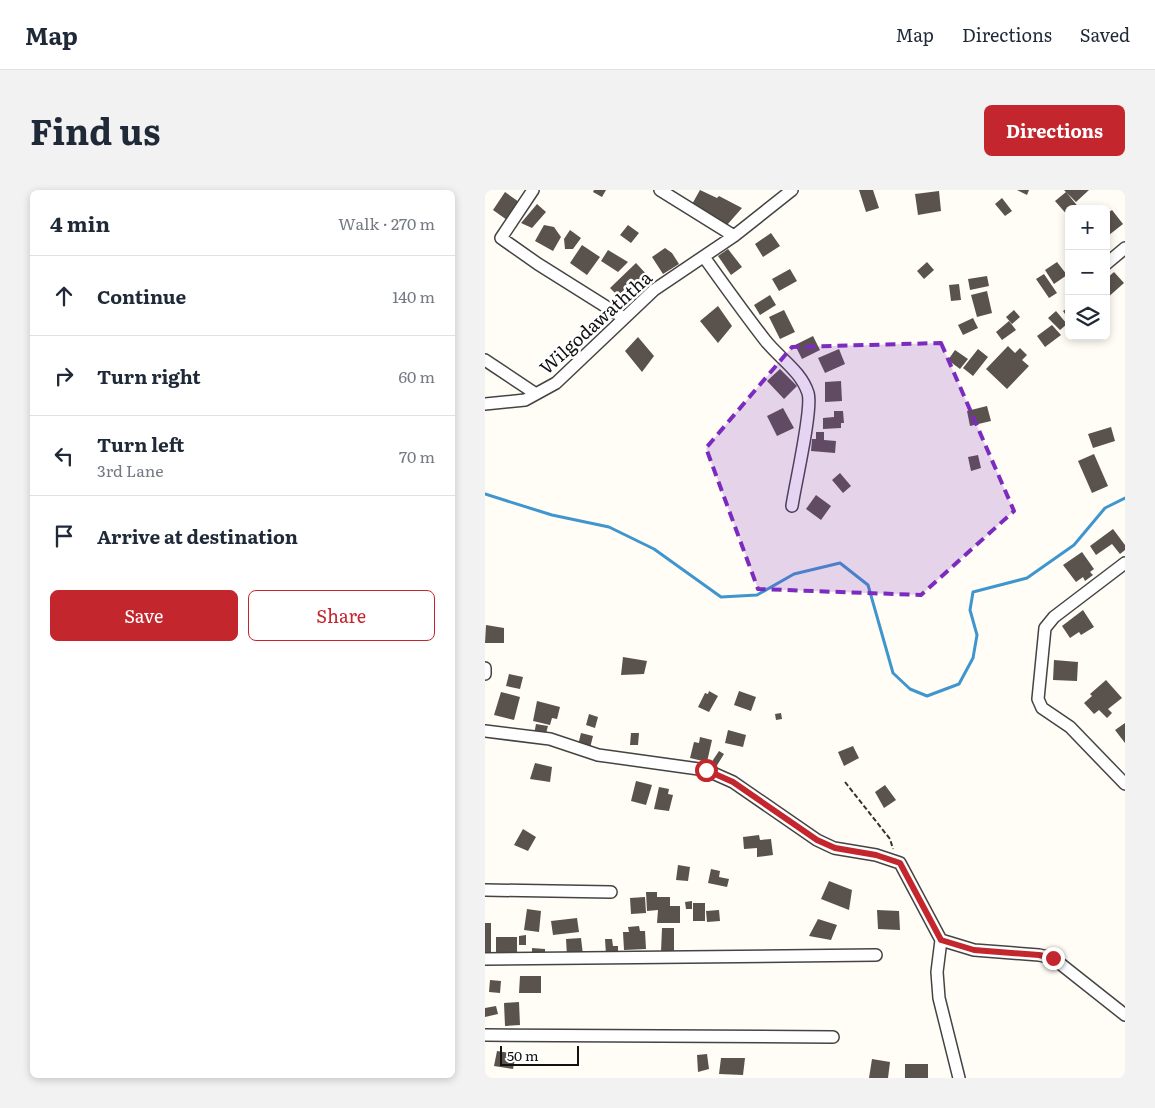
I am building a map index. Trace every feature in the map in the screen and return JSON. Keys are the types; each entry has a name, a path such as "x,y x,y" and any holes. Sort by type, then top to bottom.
{"street":[{"path":"533,190 501,238 538,264 624,318"},
{"path":"660,190 734,236"},
{"name":"Wilgodawaththa","path":"485,404 525,400 556,384 654,290 734,236 792,190"},
{"path":"1110,261 1125,248"},
{"path":"704,257 765,340 778,356 800,376 809,394 804,438 791,506"},
{"path":"485,360 536,394"},
{"path":"1125,563 1054,617 1045,628 1038,699 1042,708 1071,727 1125,784"},
{"path":"485,668 485,674"},
{"path":"485,732 550,739 598,755 706,770 733,782 817,840 835,848 876,855 900,863 941,940 937,972 939,998 959,1078"},
{"path":"485,890 611,892"},
{"path":"941,940 974,950 1039,955 1053,958 1125,1015"},
{"path":"485,959 876,955"},
{"path":"485,1035 833,1037"}],"path":[{"path":"845,782 890,839 895,856"}],"highlighted area":[{"path":"941,343 1014,511 921,595 758,589 706,448 792,347"}],"building":[{"path":"594,190 606,190 602,197 593,192"},
{"path":"700,190 717,198 719,196 742,208 727,225 691,206"},
{"path":"859,190 873,190 879,208 866,212"},
{"path":"1017,190 1029,190 1027,195"},
{"path":"1064,190 1089,190 1076,202"},
{"path":"939,191 941,211 918,215 915,194"},
{"path":"505,192 519,202 507,220 493,210"},
{"path":"1066,192 1077,205 1065,205 1065,212 1055,201"},
{"path":"1002,198 1012,211 1005,216 995,204"},
{"path":"537,204 546,212 532,228 521,223"},
{"path":"1112,210 1123,224 1110,234 1110,211"},
{"path":"544,225 554,227 561,237 553,251 535,241"},
{"path":"628,225 639,233 631,243 620,235"},
{"path":"570,230 581,238 573,249 565,249 564,239"},
{"path":"771,233 780,246 763,257 755,244"},
{"path":"582,245 600,257 587,275 570,263"},
{"path":"665,248 672,253 679,264 663,274 652,257"},
{"path":"728,249 742,267 731,275 718,256"},
{"path":"608,250 628,262 618,272 601,261"},
{"path":"927,262 934,270 924,279 917,271"},
{"path":"1057,262 1065,272 1065,276 1054,284 1045,270"},
{"path":"636,263 648,276 630,293 626,288 618,296 610,288"},
{"path":"790,269 797,281 779,291 772,279"},
{"path":"1114,272 1124,283 1110,295 1110,295 1110,276"},
{"path":"1044,274 1057,293 1049,298 1036,279"},
{"path":"987,276 989,286 970,290 968,279"},
{"path":"959,284 961,300 951,301 949,285"},
{"path":"987,291 992,313 977,317 971,295"},
{"path":"770,295 776,305 760,315 754,305"},
{"path":"718,306 732,326 718,343 700,321"},
{"path":"784,310 795,332 780,339 769,317"},
{"path":"1014,310 1020,317 1012,324 1006,317"},
{"path":"1056,311 1065,322 1065,326 1060,330 1048,318"},
{"path":"973,318 978,328 963,335 958,325"},
{"path":"1009,321 1016,330 1002,340 996,332"},
{"path":"1052,325 1061,335 1045,347 1037,336"},
{"path":"813,336 820,350 802,359 795,345"},
{"path":"638,337 654,356 642,372 625,351"},
{"path":"1008,346 1015,353 1020,348 1027,355 1022,360 1029,366 1007,389 986,369"},
{"path":"839,349 845,364 825,373 818,358"},
{"path":"978,349 988,357 973,376 963,368"},
{"path":"955,350 968,359 960,369 948,360"},
{"path":"780,369 797,386 784,399 767,381"},
{"path":"841,381 842,401 825,402 825,382"},
{"path":"987,406 991,421 970,426 967,411"},
{"path":"783,408 794,428 777,436 767,416"},
{"path":"834,411 843,411 844,423 841,423 841,428 823,429 823,418 834,417"},
{"path":"1111,427 1115,441 1093,448 1088,434"},
{"path":"816,432 824,432 824,440 836,441 835,453 811,451 812,439 816,439"},
{"path":"1094,454 1108,486 1092,493 1078,461"},
{"path":"978,455 981,468 971,471 968,457"},
{"path":"840,473 851,486 843,493 832,480"},
{"path":"816,495 831,506 821,520 806,509"},
{"path":"1113,529 1125,545 1125,550 1120,554 1112,544 1096,555 1090,546"},
{"path":"1082,552 1094,569 1090,572 1093,575 1085,581 1083,577 1076,582 1063,565"},
{"path":"1083,610 1094,627 1081,635 1079,632 1070,638 1062,626"},
{"path":"486,625 504,628 504,643 485,643"},
{"path":"623,657 647,661 644,674 621,675"},
{"path":"1054,660 1078,662 1077,681 1053,680"},
{"path":"509,674 523,677 520,689 506,686"},
{"path":"1106,680 1122,698 1108,709 1112,713 1107,718 1099,710 1094,714 1084,703 1092,696 1090,694"},
{"path":"709,691 718,696 709,712 698,707 705,693 708,694"},
{"path":"739,691 756,697 751,711 734,705"},
{"path":"501,692 520,697 514,720 494,715"},
{"path":"537,701 560,707 557,719 552,718 550,725 533,721"},
{"path":"781,713 782,719 776,720 775,714"},
{"path":"589,714 598,717 595,728 586,725"},
{"path":"1125,723 1125,743 1115,730"},
{"path":"536,724 548,726 545,737 534,734"},
{"path":"728,730 746,735 743,747 725,743"},
{"path":"581,733 593,736 590,748 578,745"},
{"path":"631,733 639,733 638,745 630,745"},
{"path":"700,737 712,740 707,762 690,758 694,742 699,743"},
{"path":"853,746 859,758 844,766 838,752"},
{"path":"719,751 724,754 716,767 711,763"},
{"path":"535,763 552,767 550,782 530,779"},
{"path":"636,781 652,785 646,805 631,801"},
{"path":"885,785 896,800 884,808 875,792"},
{"path":"659,787 669,789 668,794 673,795 669,811 654,809"},
{"path":"523,829 536,837 528,851 514,845"},
{"path":"759,835 760,840 771,839 773,855 757,857 757,848 744,849 743,837"},
{"path":"678,865 690,867 688,881 676,880"},
{"path":"711,869 720,871 719,877 729,879 727,887 708,883"},
{"path":"829,881 852,890 849,910 821,899"},
{"path":"646,892 657,892 657,897 670,897 670,906 680,906 680,923 657,923 658,910 647,911"},
{"path":"645,897 646,913 631,914 630,898"},
{"path":"692,901 692,909 686,909 685,902"},
{"path":"693,903 705,903 705,921 693,921"},
{"path":"527,909 541,911 539,932 524,930"},
{"path":"719,910 720,921 707,922 706,911"},
{"path":"877,910 899,911 900,930 878,929"},
{"path":"577,918 579,932 553,935 551,921"},
{"path":"818,919 837,925 831,940 809,936"},
{"path":"485,923 491,923 491,952 485,952"},
{"path":"639,926 640,931 645,931 646,949 624,950 623,932 629,932 628,927"},
{"path":"662,928 674,928 674,952 661,952"},
{"path":"526,935 526,945 519,945 519,936"},
{"path":"496,937 517,937 517,955 496,955"},
{"path":"581,938 583,955 567,956 566,939"},
{"path":"605,939 612,939 613,946 618,946 618,954 606,955"},
{"path":"532,948 545,949 545,957 532,956"},
{"path":"520,976 541,976 541,993 519,993"},
{"path":"490,980 501,981 500,993 489,992"},
{"path":"519,1002 520,1025 505,1026 504,1003"},
{"path":"496,1006 498,1014 485,1017 485,1008"},
{"path":"497,1051 516,1054 513,1069 494,1066"},
{"path":"707,1054 709,1069 698,1072 697,1055"},
{"path":"721,1058 745,1058 743,1075 719,1074"},
{"path":"872,1059 890,1062 888,1078 869,1078"},
{"path":"905,1064 928,1064 928,1078 905,1078"}],"waterway":[{"path":"485,494 552,515 609,527 654,549 721,597 757,595 794,574 840,563 868,585 893,673 910,689 927,696 959,684 973,658 977,635 970,610 973,592 1027,578 1074,545 1105,508 1125,498"}],"route":[{"path":"706,770 733,782 817,840 835,848 876,855 900,863 941,940 974,950 1039,955 1053,958"}]}
